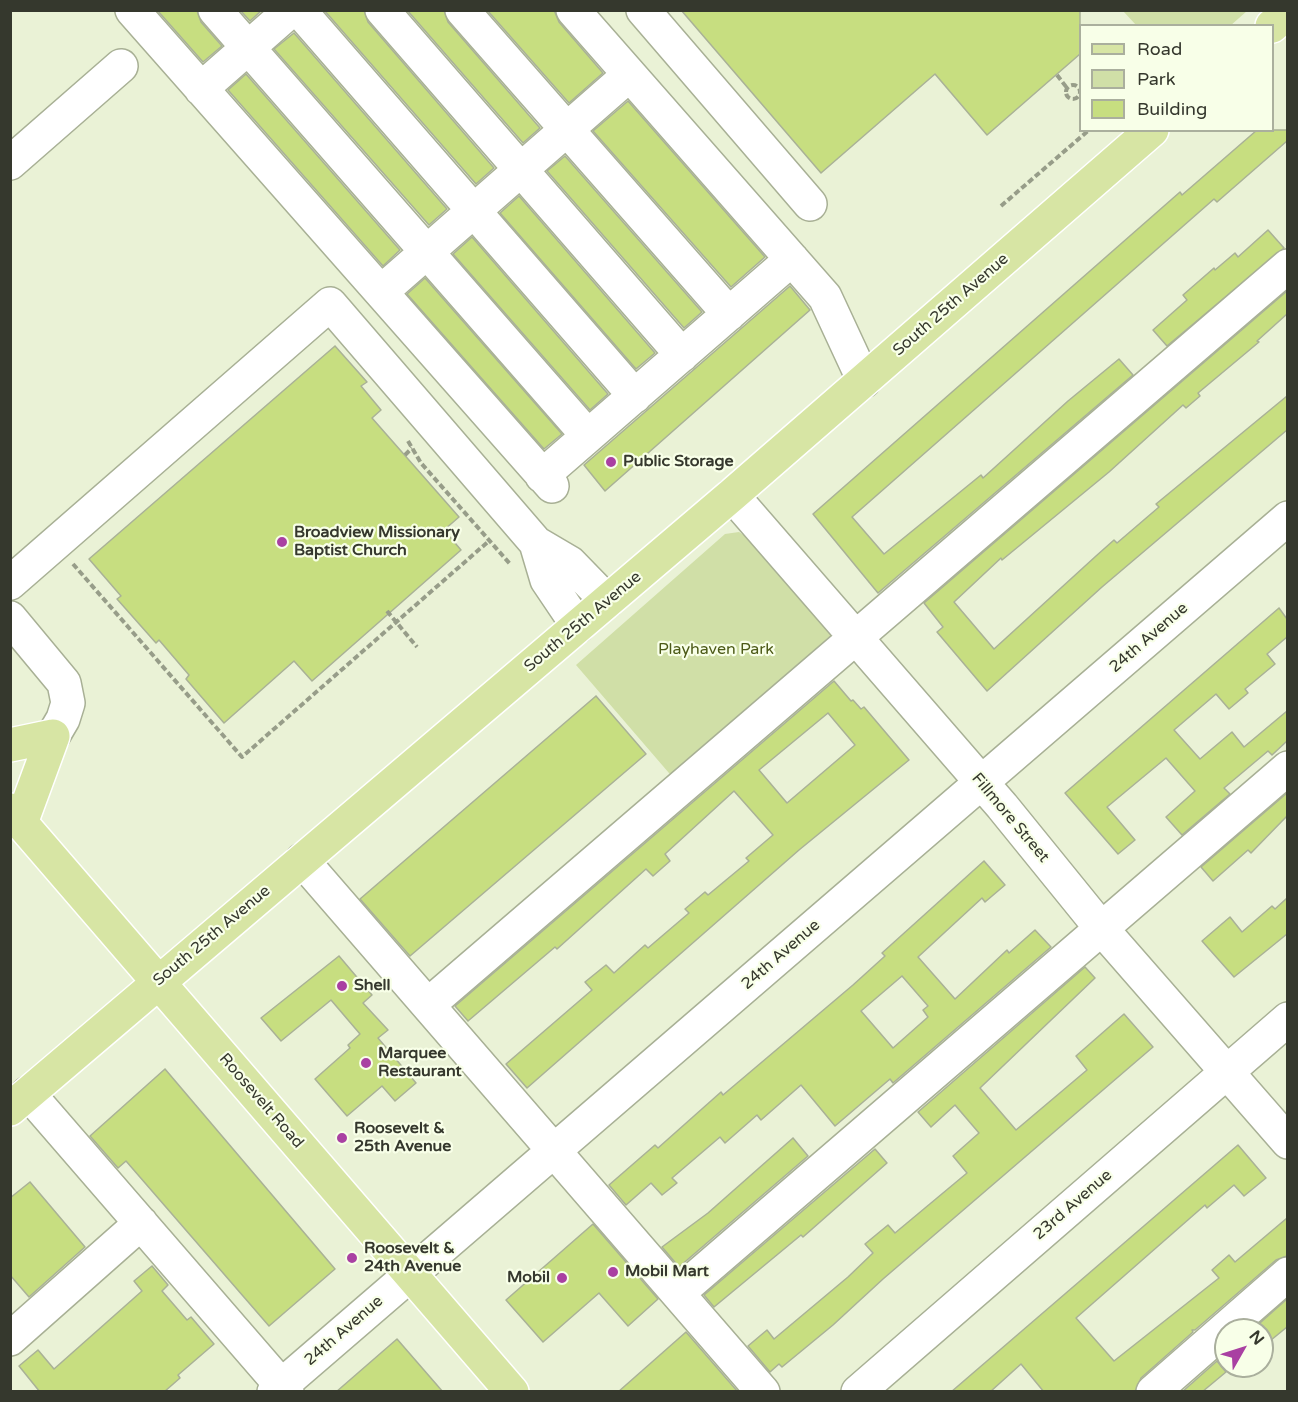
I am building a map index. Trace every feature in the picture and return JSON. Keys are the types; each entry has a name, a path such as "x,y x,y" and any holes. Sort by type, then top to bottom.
{"main road":[{"path":"1274,24 1287,12"},
{"name":"South 25th Avenue","path":"19,1101 732,495 1150,132"},
{"path":"10,745 52,736"},
{"path":"14,820 52,736"},
{"name":"Roosevelt Road","path":"14,820 158,982 512,1392"}],"street":[{"path":"132,10 547,481 588,436 792,259"},
{"path":"215,10 588,436"},
{"path":"201,88 291,10"},
{"path":"299,10 635,396"},
{"path":"382,10 682,355"},
{"path":"462,10 729,314"},
{"path":"573,10 825,297 864,381"},
{"path":"643,10 810,204"},
{"path":"10,163 121,66"},
{"path":"381,292 629,75"},
{"path":"428,1005 1287,266"},
{"path":"10,583 330,304 536,543 570,563 607,601"},
{"name":"Fillmore Street","path":"732,495 981,782 1101,928 1287,1142"},
{"name":"24th Avenue","path":"281,1389 411,1273 1287,518"},
{"path":"536,543 547,580 578,626"},
{"path":"10,618 64,682 68,703 63,719 52,736"},
{"path":"678,1293 1287,768"},
{"path":"302,860 763,1392"},
{"name":"23rd Avenue","path":"858,1392 1287,1019"},
{"path":"19,1101 141,1223 281,1389"},
{"path":"10,1339 141,1223"},
{"path":"1153,1392 1287,1274"}],"path":[{"path":"1057,75 1067,88 1067,97 1079,99 1078,87 1074,85 1067,88"},
{"path":"1000,207 1087,132"},
{"path":"406,438 421,464 511,565"},
{"path":"405,455 412,448"},
{"path":"72,564 242,758 515,519"},
{"path":"66,569 81,556"},
{"path":"387,612 417,647"}],"green space":[{"path":"1123,11 1247,11 1232,24 1135,24"},
{"name":"Playhaven Park","path":"739,532 748,538 845,647 681,787 576,665 725,534"}],"building":[{"path":"157,10 197,10 201,22 222,46 203,62"},
{"path":"240,10 262,10 250,21"},
{"path":"324,10 364,10 368,22 494,168 476,184"},
{"path":"407,10 444,10 448,22 540,128 523,143"},
{"path":"487,10 554,10 559,22 603,73 569,103"},
{"path":"681,10 1080,10 1079,55 987,135 935,74 821,173"},
{"path":"294,33 447,209 429,225 274,49"},
{"path":"246,74 400,250 383,266 228,90"},
{"path":"628,101 765,257 731,287 593,131"},
{"path":"1287,130 1287,141 1217,202 1214,199 852,517 884,554 981,475 983,478 1068,401 1119,359 1133,375 878,593 813,514 1180,192 1182,195 1255,132"},
{"path":"565,156 702,312 684,328 547,171"},
{"path":"519,196 655,353 636,369 500,213"},
{"path":"1268,230 1284,248 1167,346 1153,330 1187,300 1183,295 1235,253 1238,257"},
{"path":"472,237 608,394 590,410 453,254"},
{"path":"425,278 562,434 544,449 407,294"},
{"path":"790,286 810,310 605,491 584,465"},
{"path":"1287,291 1287,314 1257,341 1259,342 1198,393 1200,396 1186,408 1183,405 1109,472 1002,560 1001,558 954,602 994,649 1114,540 1117,543 1159,507 1156,504 1287,396 1287,430 1102,587 987,691 937,632 943,627 924,603"},
{"name":"Broadview Missionary Baptist Church","path":"335,346 367,382 361,386 381,410 372,418 459,517 444,530 461,550 312,681 294,661 224,723 186,679 189,675 159,640 156,643 117,599 121,596 89,559"},
{"path":"1279,608 1287,619 1287,637 1267,654 1275,664 1245,689 1248,693 1229,709 1216,694 1174,730 1200,759 1232,732 1244,747 1287,711 1287,741 1272,755 1268,751 1224,788 1230,794 1182,835 1166,817 1195,791 1166,758 1107,807 1135,840 1118,854 1065,793"},
{"path":"834,681 851,701 853,700 861,709 864,707 909,760 799,850 527,1088 506,1064 592,990 585,982 606,965 614,973 645,945 648,948 689,913 685,909 705,892 708,895 749,861 746,858 773,835 734,791 665,854 670,861 653,876 646,869 557,949 555,947 468,1021 455,1006","holes":["828,713 855,745 787,803 759,770"]},
{"path":"596,696 646,754 410,956 360,899"},
{"path":"1287,793 1287,816 1251,853 1248,850 1213,881 1201,867"},
{"path":"984,861 1005,885 985,902 982,898 918,957 955,999 1007,950 1009,953 1035,930 1051,947 893,1083 890,1079 835,1126 801,1085 761,1120 757,1115 725,1143 720,1137 672,1178 677,1183 662,1195 651,1183 626,1205 609,1185 655,1145 658,1148 721,1092 723,1095 853,985 885,956 882,953","holes":["902,976 928,1006 923,1010 928,1017 893,1048 861,1011"]},
{"path":"1287,898 1287,934 1234,977 1202,941 1230,917 1242,932 1272,906 1275,909"},
{"path":"339,956 372,995 363,1003 388,1030 378,1038 416,1083 395,1101 382,1086 347,1116 315,1079 350,1048 348,1045 360,1034 331,1000 281,1041 261,1018"},
{"path":"1085,967 1095,978 980,1088 1016,1130 1087,1070 1076,1056 1124,1014 1153,1047 883,1279 833,1325 782,1367 779,1364 770,1372 748,1346 767,1330 774,1339 873,1253 865,1244 888,1225 895,1233 967,1173 953,1156 979,1133 955,1105 931,1127 918,1112"},
{"path":"165,1069 335,1269 269,1326 126,1161 118,1168 90,1136"},
{"path":"793,1138 808,1156 679,1267 662,1247 708,1213"},
{"path":"1238,1145 1266,1178 1244,1196 1234,1185 1207,1208 1205,1205 1076,1318 1114,1361 1219,1278 1212,1270 1229,1255 1235,1262 1287,1218 1287,1256 1276,1260 1195,1330 1192,1330 1193,1332 1141,1378 1135,1392 1044,1392 1021,1364 990,1392 951,1392"},
{"path":"875,1149 887,1163 803,1237 801,1235 714,1307 704,1295"},
{"path":"30,1182 85,1247 29,1297 10,1275 10,1198"},
{"path":"593,1224 658,1299 628,1326 599,1293 543,1342 506,1300"},
{"path":"152,1266 168,1285 162,1291 187,1320 191,1317 214,1344 178,1375 180,1378 164,1392 40,1392 19,1366 38,1350 54,1369 142,1291 134,1281"},
{"path":"1287,1299 1287,1327 1274,1338 1274,1318 1266,1318"},
{"path":"686,1332 738,1392 618,1392"},
{"path":"397,1339 443,1392 336,1392"},
{"path":"1214,1364 1214,1378 1219,1378 1202,1392 1182,1392"}],"place":[{"name":"Public Storage","path":"611,462"},
{"name":"Broadview Missionary Baptist Church","path":"282,542"},
{"name":"Shell","path":"342,986"},
{"name":"Marquee Restaurant","path":"366,1063"},
{"name":"Roosevelt & 25th Avenue","path":"342,1138"},
{"name":"Roosevelt & 24th Avenue","path":"352,1258"},
{"name":"Mobil Mart","path":"613,1272"},
{"name":"Mobil","path":"562,1278"}]}
